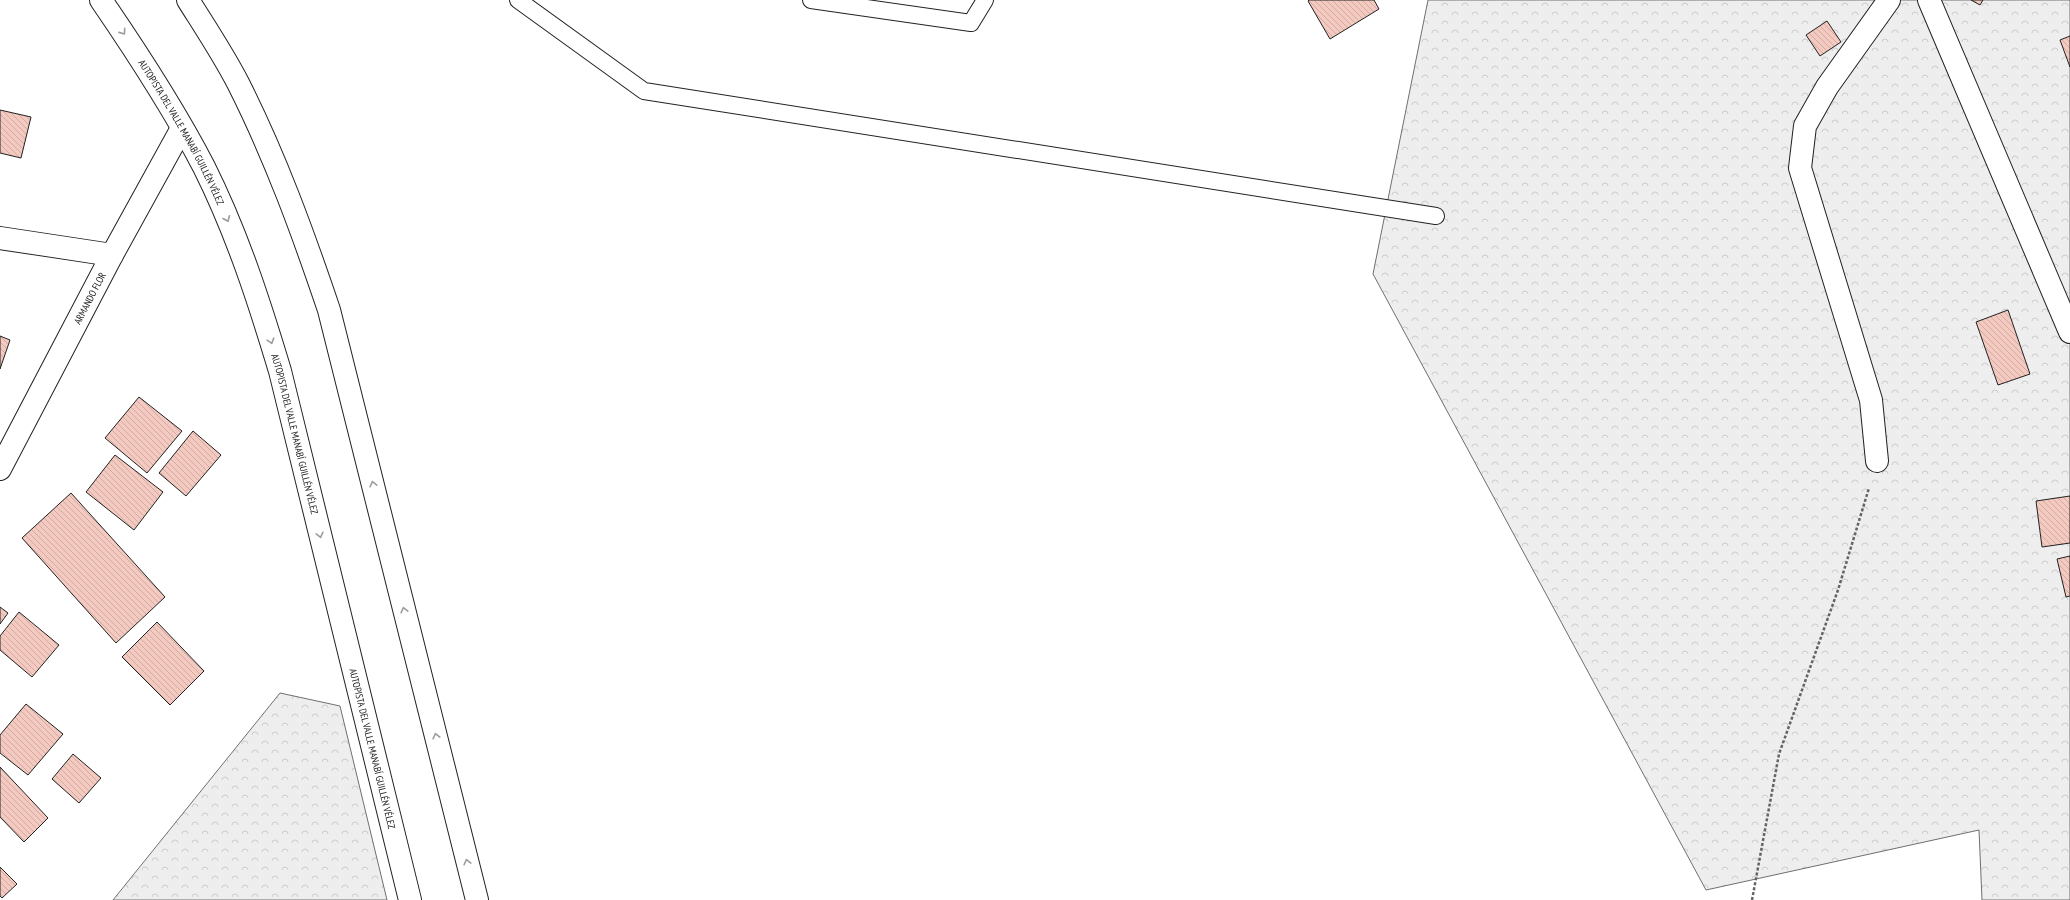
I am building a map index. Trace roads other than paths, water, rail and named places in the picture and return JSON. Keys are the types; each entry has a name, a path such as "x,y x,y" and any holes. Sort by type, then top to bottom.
{"main road":[{"name":"AUTOPISTA DEL VALLE MANABÍ GUILLÉN VÉLEZ","path":"101,0 138,55 204,168 227,217 255,289 273,349 410,900"},
{"path":"188,0 238,82 299,222 329,310 477,900"},
{"path":"1877,461 1871,400 1800,168 1805,126 1827,87 1889,0"},
{"path":"1929,0 2070,332"},
{"name":"ARMANDO FLOR","path":"0,469 112,255 182,128"},
{"path":"0,238 112,255"}],"lane":[{"path":"518,0 644,92 1436,216"},
{"path":"811,0 971,23 985,0"}]}
